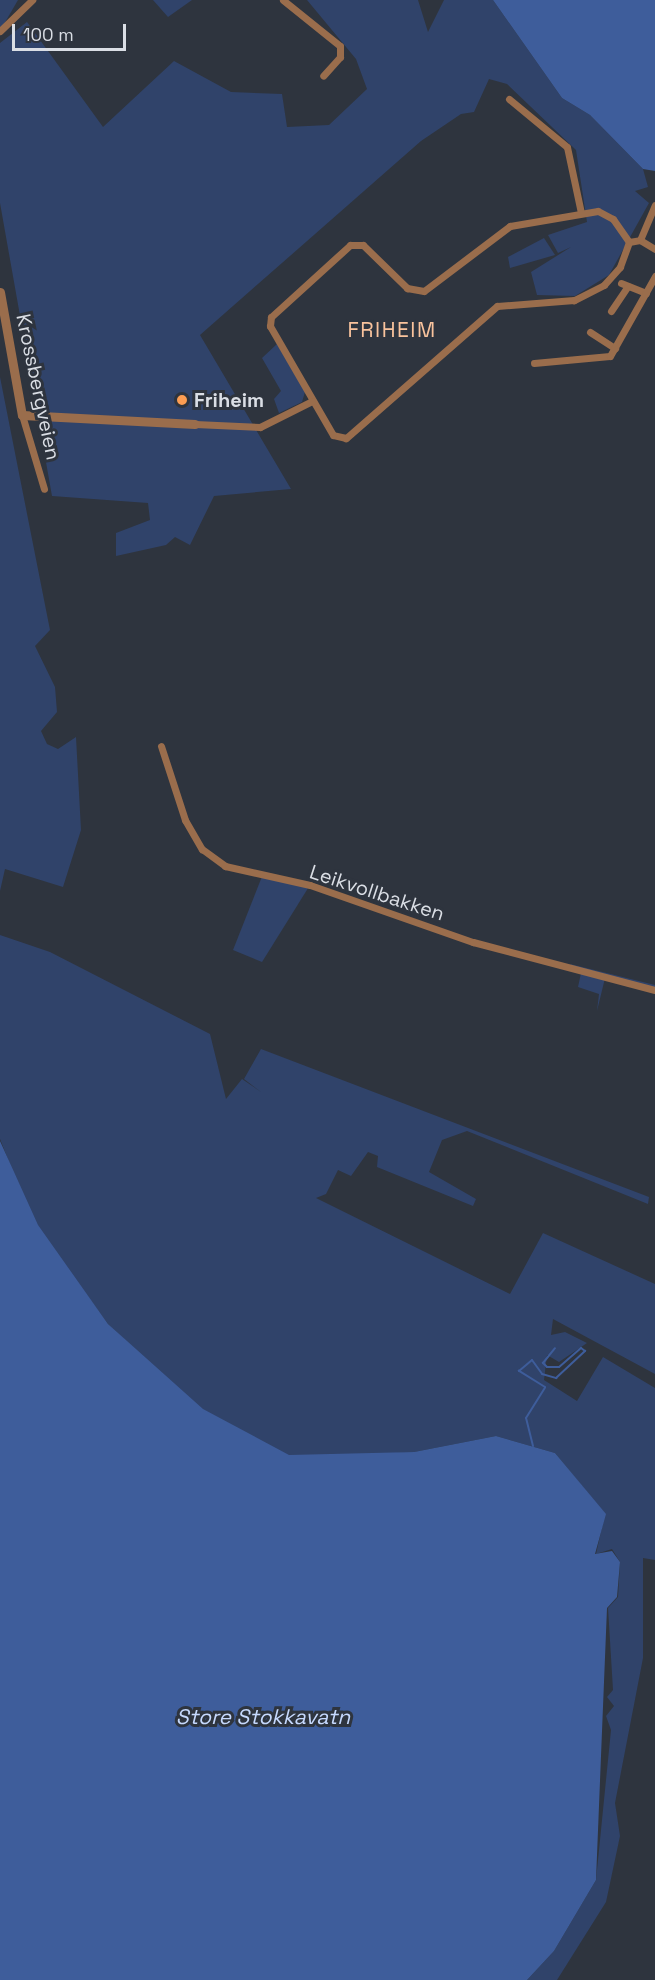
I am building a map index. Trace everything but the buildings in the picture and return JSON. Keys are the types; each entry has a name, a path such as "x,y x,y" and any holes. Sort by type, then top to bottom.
{"street":[{"path":"0,31 32,0"},
{"path":"283,0 340,46 340,57 323,76"},
{"path":"509,99 563,140 581,213"},
{"path":"640,240 655,205"},
{"path":"581,213 607,214 629,242 620,267 585,296 497,306 346,438 333,435 269,322 350,244 363,245 417,292 438,285 510,226 581,213"},
{"path":"629,242 640,240 655,249"},
{"path":"534,363 603,361 615,348 655,276"},
{"path":"611,311 624,284 646,293"},
{"name":"Krossbergveien","path":"0,292 22,415 44,489"},
{"path":"590,332 615,348"},
{"path":"22,415 260,427 312,401"},
{"name":"Leikvollbakken","path":"161,746 185,819 202,849 225,867 310,885 473,942 655,990"}],"shaded area":[{"path":"0,0 18,0 0,31"},
{"path":"153,0 192,0 168,17"},
{"path":"307,0 418,0 428,32 444,0 493,0 562,98 590,115 643,169 648,187 635,191 649,203 609,275 575,296 537,295 531,272 571,247 558,253 548,235 587,222 576,150 507,84 489,79 474,112 461,114 421,141 200,335 291,489 214,496 190,545 175,537 166,545 116,556 116,533 150,520 148,503 52,496 0,203 0,43 27,22 103,127 174,61 231,92 282,94 287,127 329,125 367,89 356,59"},
{"path":"544,238 555,255 510,268 508,257"},
{"path":"277,344 305,392 302,402 279,413 274,399 281,391 262,358"},
{"path":"0,377 50,630 35,646 55,687 57,712 41,731 47,744 58,749 76,737 81,830 63,887 5,869 0,891"},
{"path":"263,874 310,885 262,962 233,950"},
{"path":"0,935 50,952 210,1034 226,1099 242,1079 261,1092 244,1079 261,1049 649,1197 648,1204 467,1131 442,1140 429,1172 476,1199 473,1206 377,1167 378,1156 368,1152 351,1176 338,1170 326,1194 316,1198 510,1294 543,1233 655,1284 655,1374 553,1319 551,1335 565,1332 587,1343 559,1362 547,1355 544,1380 577,1401 603,1357 655,1388 655,1560 643,1558 643,1658 615,1803 620,1836 606,1902 557,1980 527,1980 554,1951 596,1880 611,1730 606,1716 614,1706 607,1697 613,1690 608,1608 618,1597 620,1562 612,1549 596,1554 605,1514 555,1453 496,1436 414,1452 287,1459 201,1411 108,1324 32,1220 0,1139"},
{"path":"570,964 655,985 655,990 605,978 597,1011 599,994 578,987 581,973"}],"water":[{"path":"493,0 655,0 655,171 643,169 590,115 562,98"},
{"name":"Store Stokkavatn","path":"0,1141 38,1225 108,1324 203,1409 289,1455 414,1452 496,1436 555,1453 606,1514 595,1554 612,1551 620,1562 617,1597 607,1608 596,1880 554,1951 527,1980 0,1980"}],"waterway":[{"path":"533,1446 526,1418 545,1387 519,1371 532,1360 542,1374 556,1378 585,1351 581,1348 559,1367 547,1367 543,1363 555,1348"}],"place":[{"name":"Friheim","path":"182,400"}],"district":[{"name":"FRIHEIM","path":"392,330"}]}
